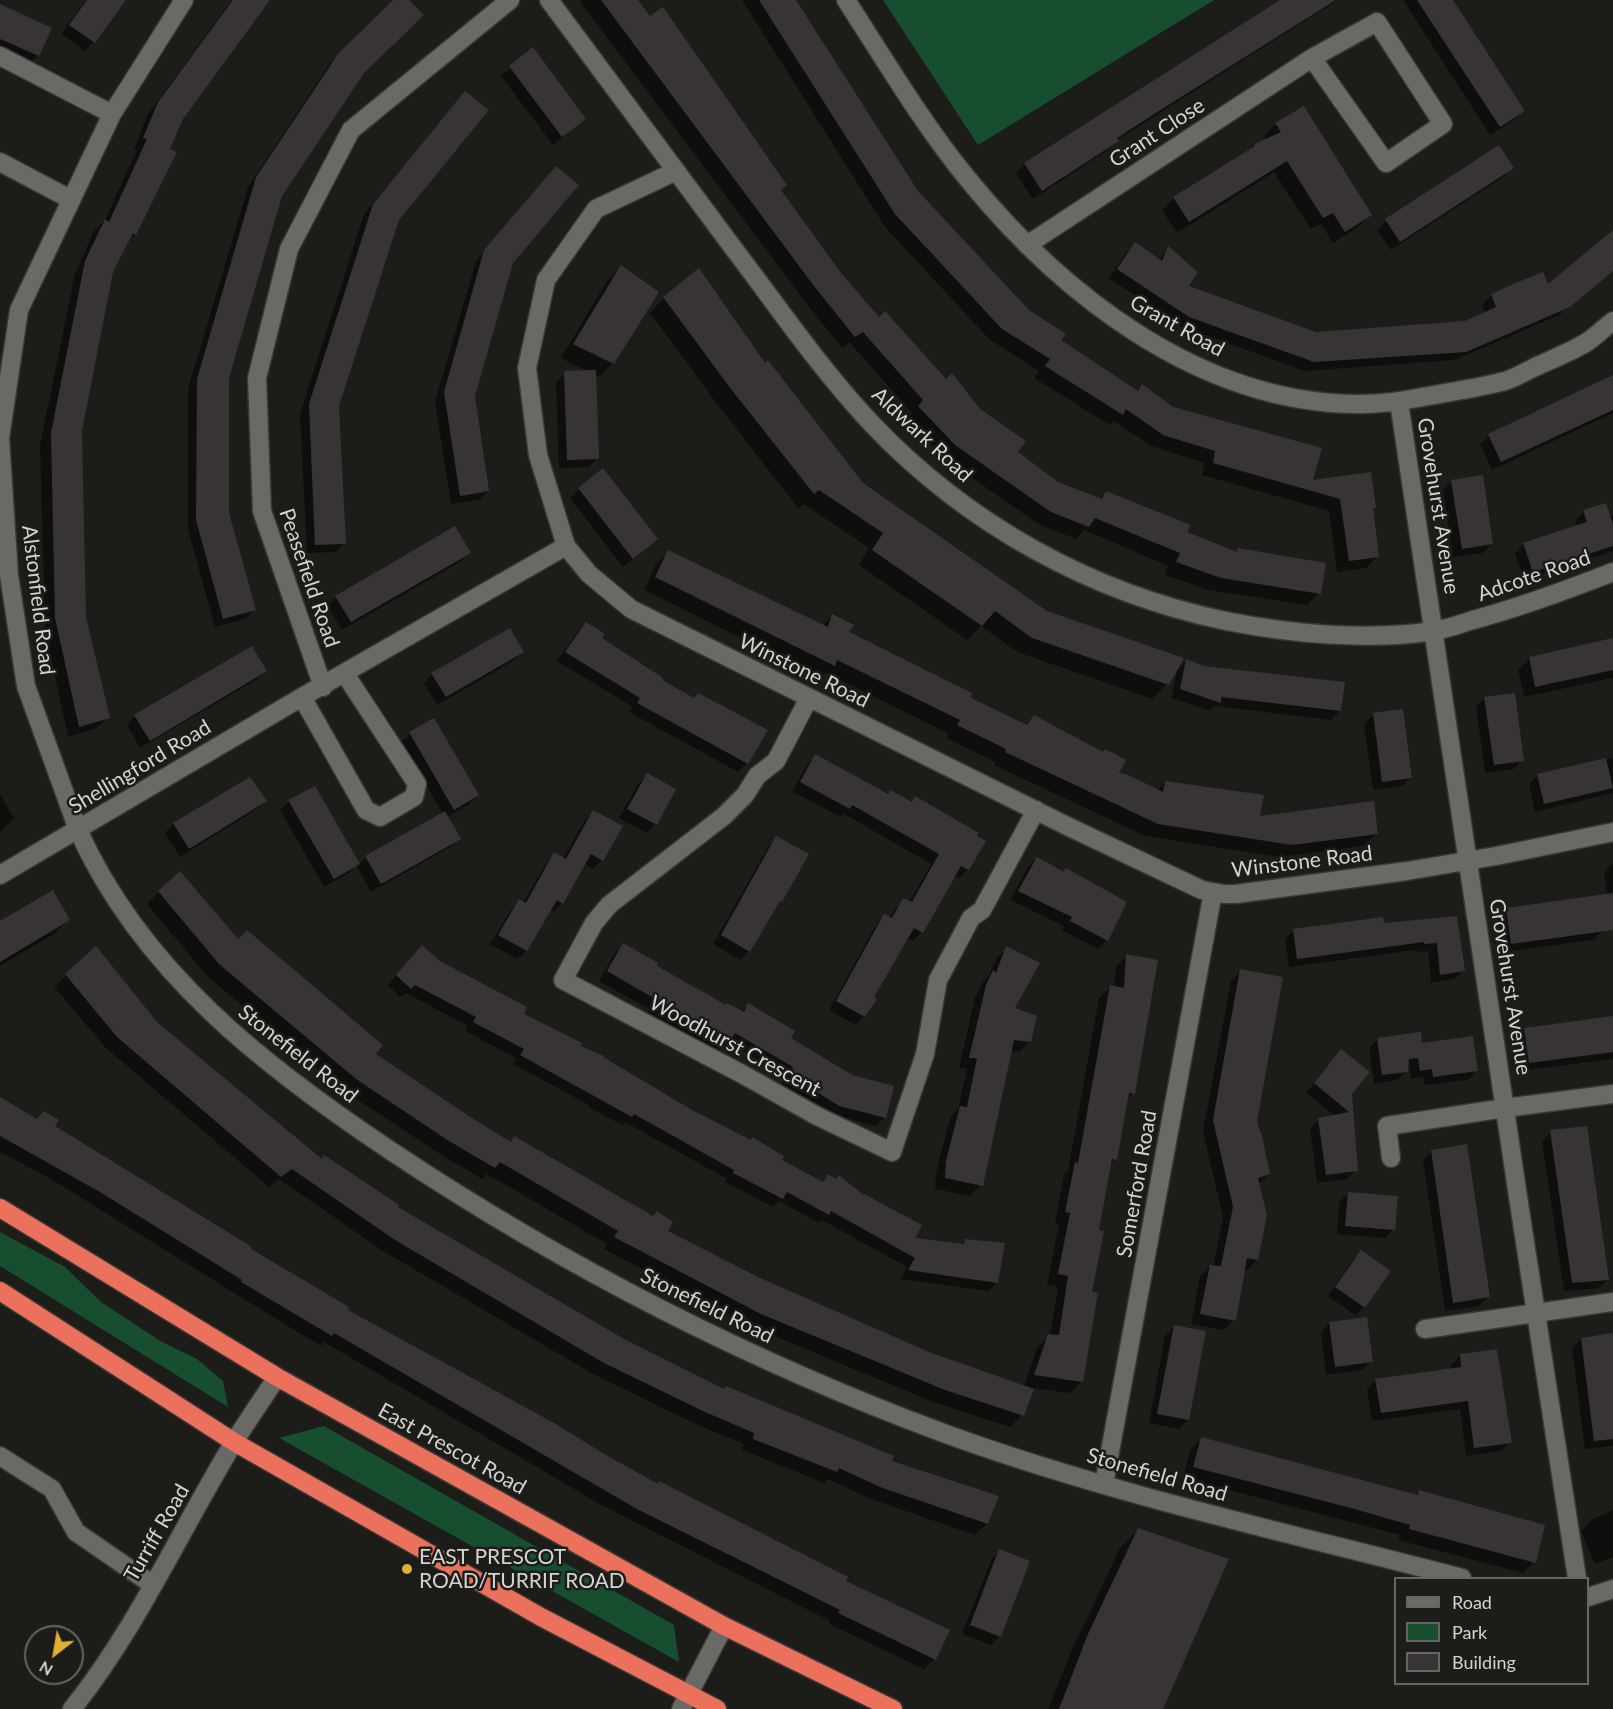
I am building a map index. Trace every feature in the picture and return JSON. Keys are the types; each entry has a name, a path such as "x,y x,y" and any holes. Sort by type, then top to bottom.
{"highway":[{"name":"East Prescot Road","path":"0,1208 277,1377 724,1626 893,1709"},
{"path":"0,1291 234,1442 685,1701 717,1709"}],"street":[{"name":"Alstonfield Road","path":"78,830 26,686 9,575 0,438 19,309 111,114 184,0"},
{"name":"Peasefield Road","path":"322,687 262,511 257,378 289,249 351,130 510,0"},
{"name":"Aldwark Road","path":"549,0 810,352 872,424 940,487 979,515 1057,562 1120,591 1208,617 1252,626 1338,634 1434,631"},
{"name":"Grant Road","path":"846,0 940,142 980,193 1027,245 1110,315 1164,348 1213,373 1280,395 1314,401 1354,404 1399,402 1507,381 1586,342 1613,321"},
{"name":"Grant Close","path":"1027,245 1312,58 1377,22 1443,124 1386,163 1312,58"},
{"path":"0,56 111,114"},
{"path":"0,162 70,200"},
{"name":"Winstone Road","path":"676,171 596,209 546,280 527,368 538,455 566,546 589,574 631,609 1190,886 1213,892 1236,894 1407,871 1613,832"},
{"name":"Grovehurst Avenue","path":"1399,402 1577,1577"},
{"name":"Shellingford Road","path":"0,875 302,697 566,546"},
{"name":"Adcote Road","path":"1434,631 1518,608 1613,572"},
{"path":"302,697 366,810 380,817 414,797 417,784 345,674"},
{"name":"Woodhurst Crescent","path":"809,698 776,761 757,776 745,795 724,816 609,904 594,923 563,980 817,1116 892,1152 925,1054 938,980 971,918 982,910 1036,810"},
{"name":"Stonefield Road","path":"78,830 100,877 130,922 202,1004 248,1047 283,1075 436,1181 589,1271 734,1345 845,1395 949,1435 1104,1485 1458,1577"},
{"name":"Somerford Road","path":"1104,1485 1213,892"},
{"path":"1391,1158 1387,1126 1613,1094"},
{"path":"1425,1329 1613,1302"},
{"name":"Turriff Road","path":"72,1709 89,1687 153,1585 234,1442 277,1377"},
{"path":"0,1456 52,1488 76,1532 153,1585"},
{"path":"685,1701 724,1626"}],"green space":[{"path":"883,0 1214,0 978,145"},
{"path":"0,1232 65,1267 101,1302 162,1342 197,1359 223,1381 228,1407 0,1266"},
{"path":"324,1426 674,1625 679,1662 279,1438"}],"building":[{"path":"87,0 126,0 95,43 69,25"},
{"path":"233,0 270,0 183,119 170,149 177,152 136,235 133,233 113,272 82,431 86,617 110,718 79,727 55,618 51,433 85,261 105,219 109,222 147,139 143,138 158,102"},
{"path":"393,0 409,0 424,15 364,73 282,196 229,378 229,513 256,610 223,619 196,520 197,379 256,177 338,54"},
{"path":"601,0 638,0 650,16 663,7 787,185 781,190 841,273 879,317 885,311 946,379 952,373 980,409 1026,441 1018,452 1058,482 1102,499 1106,491 1191,525 1187,532 1237,552 1238,548 1326,563 1321,594 1221,578 1176,562 1180,553 1095,518 1089,527 1051,512 955,445 918,406 923,400 863,332 855,337 814,286"},
{"path":"759,0 796,0 918,191 1029,310 1066,334 1061,340 1138,391 1142,384 1173,407 1322,448 1313,480 1371,472 1379,557 1349,561 1340,499 1213,463 1215,451 1163,435 1126,409 1123,415 1045,366 1050,359 1002,329 895,214"},
{"path":"1280,0 1336,0 1117,138 1119,141 1042,191 1024,163"},
{"path":"1417,0 1453,0 1525,111 1500,127"},
{"path":"0,4 52,28 39,56 0,39"},
{"path":"533,47 586,119 562,137 509,66"},
{"path":"465,91 489,110 399,220 339,406 346,544 315,545 309,404 373,204"},
{"path":"1304,106 1372,215 1345,232 1333,213 1323,218 1287,161 1189,222 1173,197 1255,146 1254,144 1281,132 1275,123"},
{"path":"1499,145 1514,168 1400,242 1385,219"},
{"path":"556,166 579,185 513,263 475,396 489,491 460,496 444,392 484,250"},
{"path":"1613,230 1613,271 1570,307 1466,352 1314,362 1189,317 1117,269 1135,242 1162,261 1168,246 1198,272 1189,286 1316,332 1465,321 1496,307 1491,294 1511,285 1543,272 1548,284"},
{"path":"621,265 659,292 614,364 573,344"},
{"path":"699,268 765,363 768,360 863,483 1047,611 1184,658 1169,685 1032,638 995,611 982,626 872,550 883,533 819,490 814,494 731,389 663,297"},
{"path":"596,370 599,459 567,460 564,371"},
{"path":"1613,375 1613,410 1501,462 1488,434"},
{"path":"603,468 658,539 633,559 578,488"},
{"path":"1483,475 1493,544 1462,549 1451,480"},
{"path":"1606,503 1613,524 1613,546 1533,572 1523,543 1587,522 1583,510"},
{"path":"455,526 471,553 351,622 335,596"},
{"path":"668,550 828,627 832,614 854,625 849,632 972,693 971,698 1027,725 1034,715 1103,752 1105,749 1126,760 1119,773 1126,774 1163,792 1165,781 1264,795 1260,816 1374,801 1378,834 1292,845 1158,824 1005,752 1006,749 957,725 960,720 837,660 835,666 655,577"},
{"path":"586,622 605,634 602,638 663,678 662,680 694,698 698,693 768,730 748,764 637,703 640,698 565,652"},
{"path":"510,628 524,652 446,697 431,673"},
{"path":"1613,638 1613,670 1535,687 1529,657"},
{"path":"252,646 267,671 150,741 134,715"},
{"path":"1186,659 1204,666 1345,682 1341,711 1221,697 1221,703 1180,689"},
{"path":"1515,693 1524,761 1494,765 1484,697"},
{"path":"1403,709 1412,778 1382,782 1373,713"},
{"path":"434,718 479,795 454,810 409,732"},
{"path":"815,754 888,794 890,790 912,802 915,796 979,833 977,836 986,841 969,870 961,866 923,933 914,928 874,997 877,999 865,1017 836,1001 884,914 892,918 903,898 912,902 939,854 852,805 850,809 800,782"},
{"path":"1606,758 1613,788 1544,804 1537,774"},
{"path":"647,773 676,789 657,825 627,809"},
{"path":"250,777 267,801 189,849 173,823"},
{"path":"315,786 360,864 334,879 288,800"},
{"path":"593,810 623,826 603,861 591,854 563,904 557,900 527,951 498,935 519,899 526,903 554,852 566,859"},
{"path":"445,811 461,839 381,884 365,856"},
{"path":"776,836 809,854 750,952 721,935"},
{"path":"1037,857 1064,872 1066,868 1127,902 1108,941 1070,921 1072,917 1018,891"},
{"path":"180,871 238,939 247,930 383,1045 376,1054 472,1118 511,1142 514,1136 653,1216 657,1211 673,1222 668,1231 760,1278 929,1352 1034,1389 1024,1416 945,1390 761,1314 614,1237 618,1231 500,1162 495,1168 449,1141 356,1079 219,964 158,891"},
{"path":"53,890 70,920 0,962 0,921"},
{"path":"1613,893 1613,930 1511,944 1506,908"},
{"path":"1457,916 1465,971 1440,975 1437,943 1424,944 1424,942 1297,959 1293,929 1383,917 1384,923"},
{"path":"623,943 658,963 657,966 726,1005 727,1003 744,1012 748,1003 795,1031 791,1038 852,1075 894,1086 886,1118 839,1106 789,1074 793,1067 735,1033 729,1042 655,1003 657,1000 607,971"},
{"path":"422,945 440,961 527,1007 524,1014 582,1043 581,1046 604,1056 692,1110 751,1140 752,1137 784,1156 782,1160 823,1182 828,1174 836,1179 839,1175 863,1195 922,1225 915,1238 964,1244 965,1239 1005,1243 998,1283 908,1270 915,1258 831,1211 829,1215 787,1192 783,1199 733,1173 734,1170 634,1114 632,1117 520,1055 524,1049 473,1022 476,1017 415,985 411,989 396,975"},
{"path":"96,946 157,1022 322,1159 324,1155 399,1205 398,1207 624,1339 724,1389 726,1386 894,1456 892,1461 999,1496 988,1524 880,1487 839,1468 837,1472 753,1439 754,1433 604,1363 395,1240 292,1169 281,1177 117,1037 65,974"},
{"path":"1006,946 1040,963 1015,1008 1037,1016 1031,1042 1014,1040 983,1186 945,1178 946,1161 960,1106 967,1107 977,1058 969,1058 986,985 993,970 996,973"},
{"path":"1126,954 1158,960 1135,1094 1129,1093 1117,1160 1112,1159 1099,1230 1104,1231 1092,1292 1098,1293 1083,1382 1034,1375 1048,1334 1059,1335 1068,1276 1058,1274 1070,1213 1065,1212 1075,1162 1078,1163 1110,985 1124,988"},
{"path":"1240,969 1283,977 1257,1122 1270,1174 1258,1178 1267,1215 1258,1260 1247,1258 1236,1321 1200,1314 1210,1265 1221,1266 1233,1207 1213,1120"},
{"path":"1613,1016 1613,1052 1529,1063 1524,1028"},
{"path":"1421,1032 1422,1043 1473,1036 1478,1071 1433,1077 1432,1069 1420,1071 1418,1058 1409,1059 1408,1072 1382,1075 1377,1038"},
{"path":"1341,1049 1370,1072 1352,1094 1358,1171 1326,1175 1318,1118 1349,1112 1314,1083"},
{"path":"0,1097 37,1119 44,1111 59,1120 55,1126 252,1247 251,1249 349,1307 348,1310 554,1423 606,1455 658,1484 659,1481 848,1577 846,1581 950,1630 936,1660 838,1613 840,1610 637,1509 334,1333 332,1336 241,1282 242,1280 100,1192 0,1136"},
{"path":"1587,1126 1609,1280 1572,1283 1550,1130"},
{"path":"1467,1144 1490,1297 1453,1303 1431,1150"},
{"path":"1348,1192 1398,1196 1395,1230 1345,1226"},
{"path":"1361,1250 1391,1271 1365,1308 1335,1287"},
{"path":"1367,1317 1373,1362 1335,1367 1329,1322"},
{"path":"1174,1325 1206,1331 1189,1420 1157,1414"},
{"path":"1613,1333 1613,1439 1594,1441 1581,1338"},
{"path":"1497,1349 1512,1443 1474,1448 1468,1401 1381,1413 1375,1379 1461,1367 1460,1354"},
{"path":"1201,1437 1418,1495 1419,1490 1545,1525 1536,1563 1409,1529 1410,1525 1351,1508 1193,1467"},
{"path":"1138,1528 1229,1559 1163,1709 1059,1709 1088,1634"},
{"path":"999,1549 1030,1561 1001,1637 970,1625"}],"place":[{"name":"EAST PRESCOT ROAD/TURRIF ROAD","path":"407,1569"}]}
